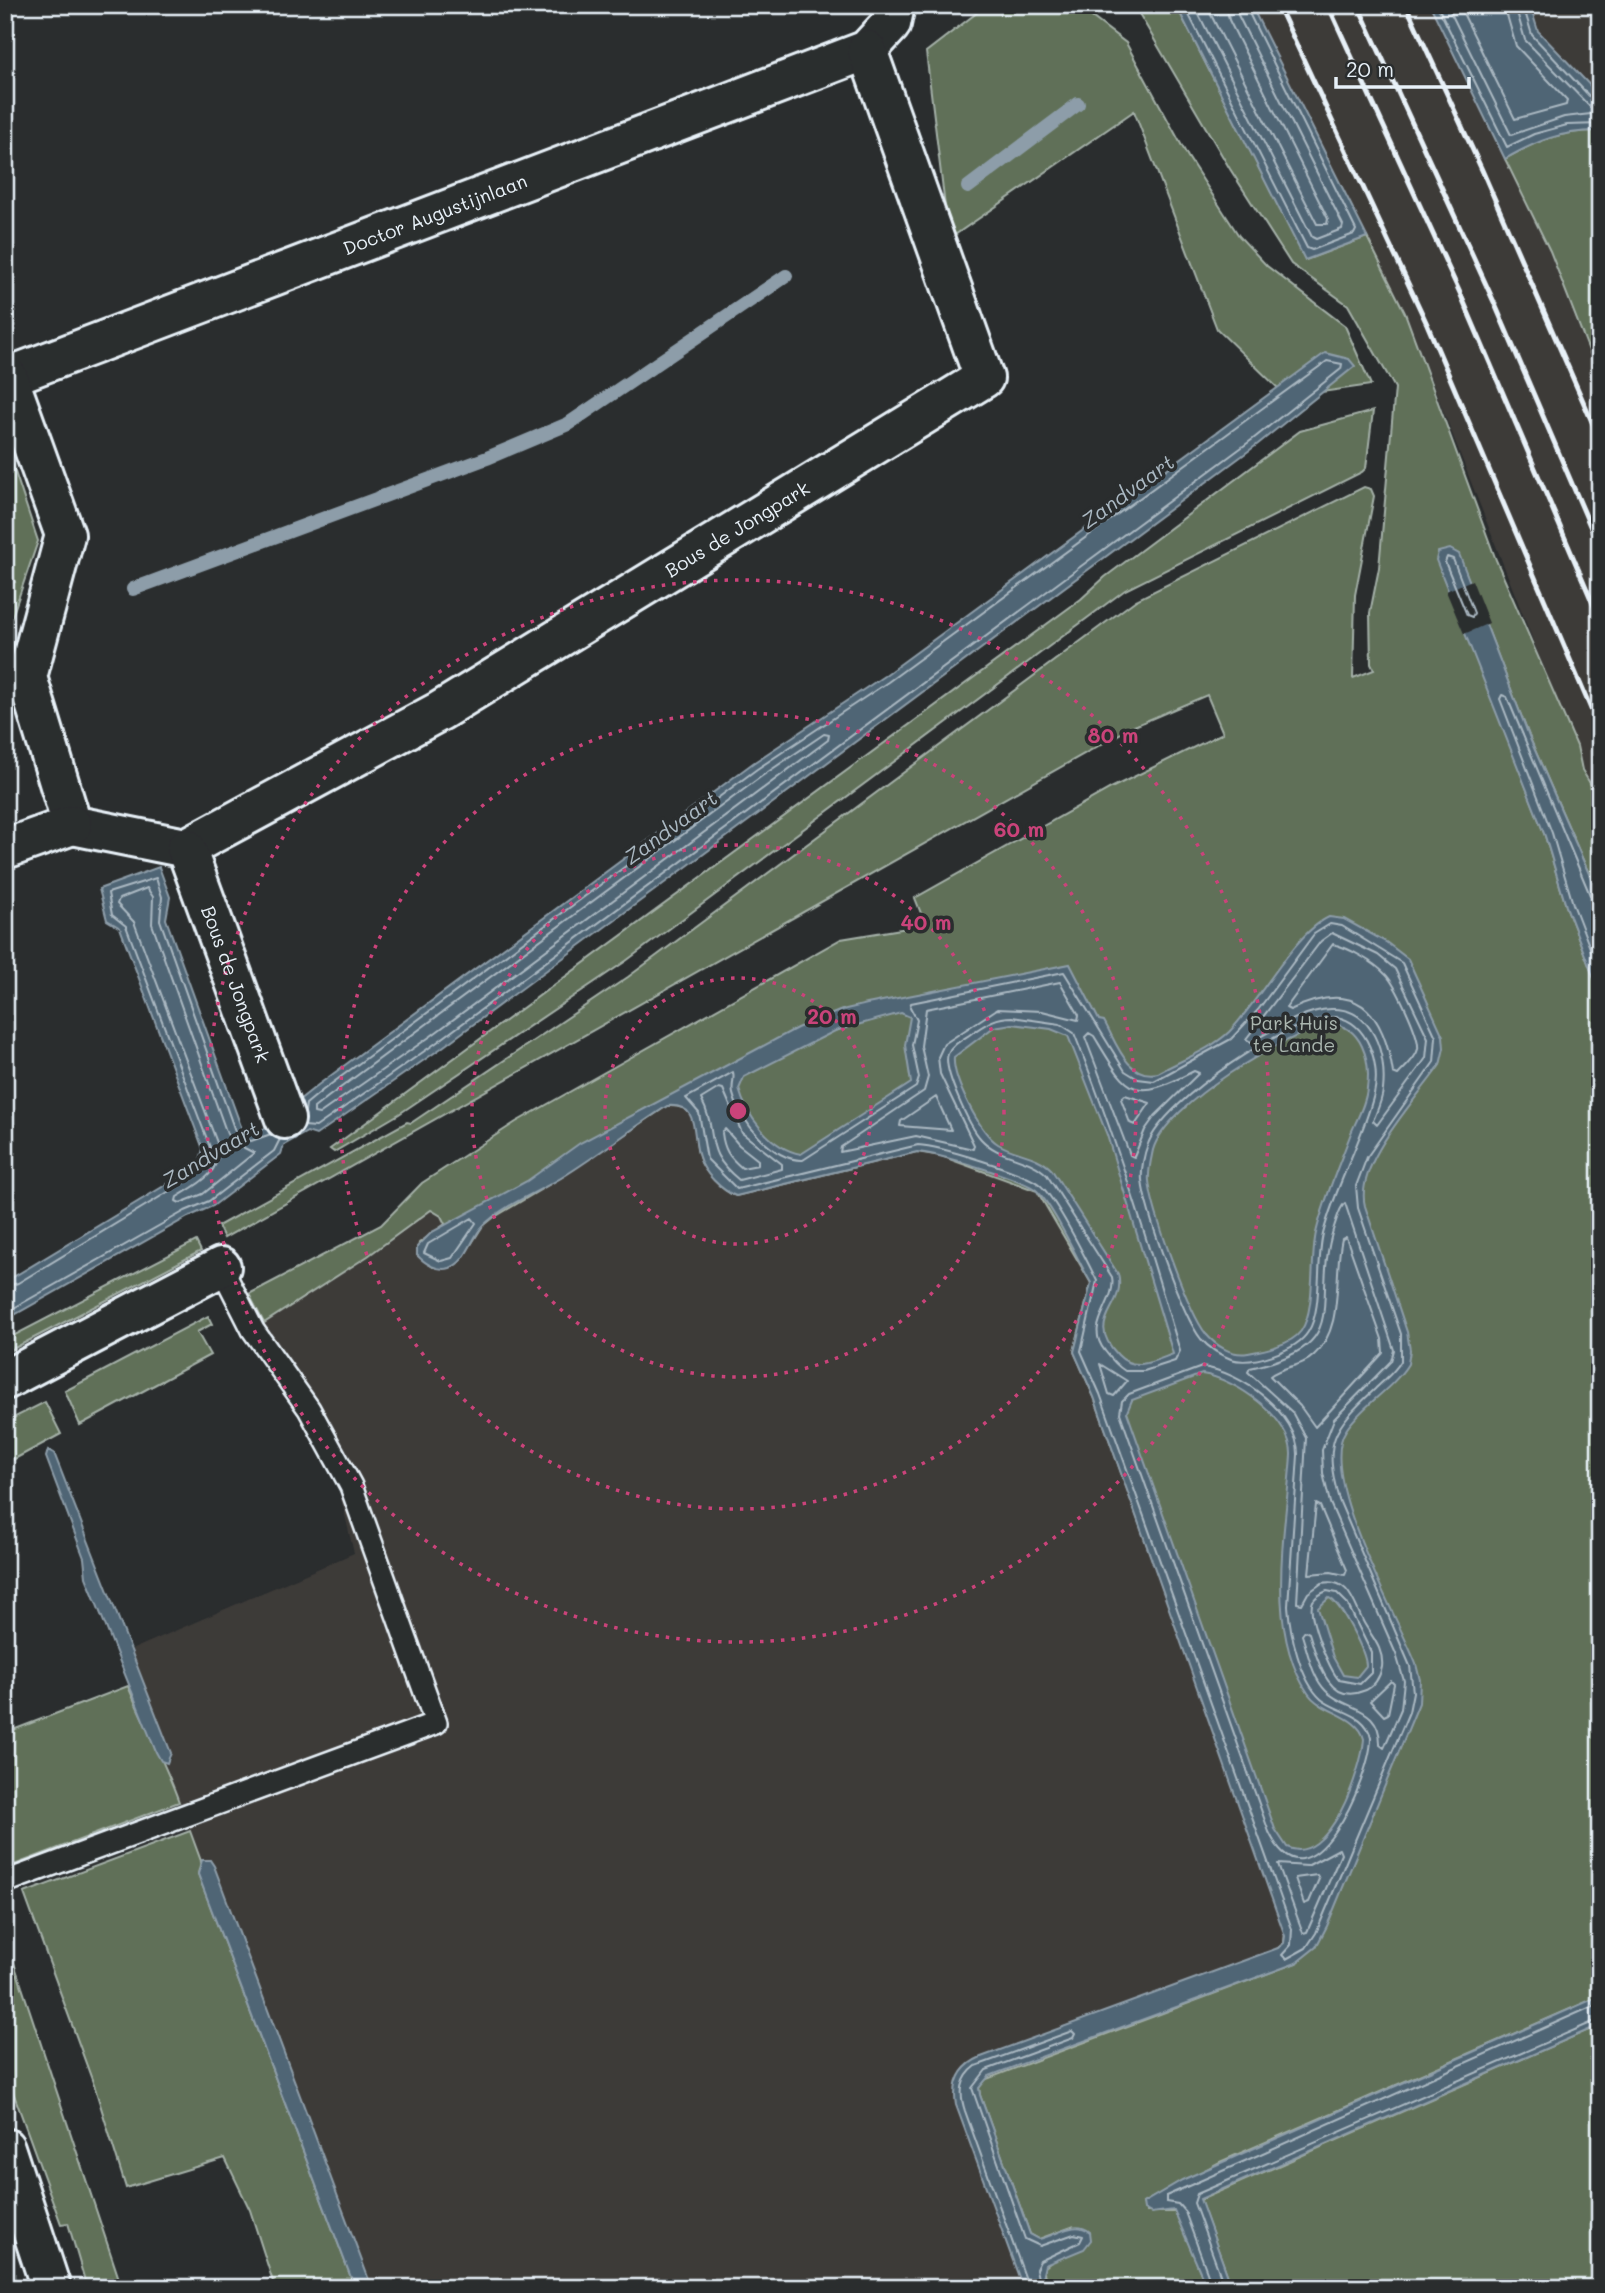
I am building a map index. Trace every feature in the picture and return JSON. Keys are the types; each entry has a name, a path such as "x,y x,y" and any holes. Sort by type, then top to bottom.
{"street":[{"path":"867,50 891,24 895,5"},
{"name":"Doctor Augustijnlaan","path":"7,377 867,50"},
{"name":"Bous de Jongpark","path":"285,1119 186,848 440,711 984,378 867,50"},
{"path":"7,377 65,535 27,677 72,825"},
{"path":"5,849 72,825 186,848"},
{"path":"5,1380 221,1267"},
{"path":"5,2148 51,2288"}],"lane":[{"path":"5,1882 436,1723 351,1486 309,1409 253,1330 221,1267"}],"shaded area":[{"path":"1251,5 1429,5 1550,251 1600,379 1600,812 1405,313"},
{"path":"1530,5 1600,5 1600,96 1538,31"},
{"path":"679,1105 692,1116 698,1156 704,1167 927,1153 1031,1187 1043,1199 1091,1283 1075,1344 1076,1360 1094,1397 1285,1932 1284,1943 1278,1948 981,2057 961,2071 954,2090 956,2105 1023,2288 372,2288 212,1861 201,1861 165,1764 171,1759 171,1753 131,1650 354,1553 335,1473 303,1413 245,1335 338,1276 431,1209 441,1216 446,1225 423,1239 417,1251 452,1267 462,1259 482,1227 493,1218 562,1177 667,1106"}],"green space":[{"path":"987,5 1076,5 1126,43 1188,157 1239,236 1267,266 1345,326 1371,385 1287,397 1217,329 1134,111 949,239 926,52"},
{"name":"Park Huis te Lande","path":"1134,5 1176,5 1306,260 1367,237 1405,313 1496,560 1577,746 1582,770 1600,800 1600,899 1531,741 1466,573 1446,581 1545,836 1566,906 1600,994 1600,1996 1220,2162 1143,2203 1147,2212 1176,2212 1207,2288 1048,2288 1043,2269 1053,2260 1072,2227 1039,2239 1030,2234 980,2095 979,2088 984,2080 1296,1963 1278,1948 1284,1943 1285,1932 1094,1397 1074,1352 1091,1283 1037,1191 941,1156 917,1152 736,1196 720,1186 701,1163 691,1115 679,1107 667,1106 562,1177 493,1218 482,1227 462,1259 452,1267 433,1267 417,1255 419,1243 445,1224 441,1216 431,1210 368,1256 264,1323 249,1294 381,1225 422,1183 516,1122 841,939 907,928 924,921 915,898 1111,788 1223,733 1207,695 1132,727 224,1238 218,1226 407,1122 411,1123 628,977 1136,600 1364,487 1371,489 1374,496 1355,595 1353,678 1374,670 1371,664 1370,613 1379,568 1395,388 1348,305 1291,264 1230,169"},
{"path":"1600,131 1600,379 1550,251 1505,159 1550,138 1574,132"},
{"path":"1373,411 1366,468 1362,472 1125,590 626,961 399,1114 334,1152 330,1149 1081,599 1105,577 1300,431"},
{"path":"5,442 38,541 5,637 5,587 15,582 5,561"},
{"path":"196,1241 201,1251 5,1353 5,1340"},
{"path":"208,1316 212,1324 197,1332 210,1355 80,1425 65,1391"},
{"path":"45,1402 61,1434 7,1463 5,1422"},
{"path":"128,1686 179,1802 14,1865 5,1843 5,1733"},
{"path":"190,1831 201,1861 198,1874 355,2288 275,2288 250,2210 225,2158 126,2188 95,2088 24,1893"},
{"path":"5,1936 122,2288 87,2288 68,2223 61,2224 5,2070"},
{"path":"1600,2025 1600,2288 1232,2288 1200,2200"}],"water":[{"path":"1176,5 1251,5 1367,237 1305,260"},
{"path":"1430,5 1530,5 1538,31 1600,96 1600,131 1574,132 1550,138 1505,159"},
{"name":"Zandvaart","path":"1325,353 1349,359 1355,366 1258,444 440,1049 316,1135 307,1132 284,1145 281,1154 213,1206 188,1217 11,1317 10,1324 5,1326 5,1282 192,1169 199,1164 203,1149 120,928 107,920 99,889 159,867 170,897 166,919 242,1129 253,1134 297,1114 299,1100 318,1085 753,763 884,676"},
{"path":"1450,549 1459,554 1531,741 1600,899 1600,994 1566,906 1545,836 1436,560 1438,552"},
{"path":"1329,917 1344,919 1386,942 1408,959 1443,1036 1444,1048 1440,1065 1390,1132 1369,1171 1364,1189 1365,1206 1407,1332 1410,1350 1408,1364 1394,1382 1353,1421 1346,1430 1340,1451 1342,1478 1350,1510 1416,1664 1420,1680 1419,1703 1316,1947 1296,1963 989,2076 979,2088 1030,2234 1039,2239 1078,2227 1090,2232 1091,2240 1084,2249 1045,2265 1043,2274 1048,2288 1023,2288 956,2105 955,2089 963,2070 981,2057 1278,1948 1284,1943 1285,1936 1094,1397 1074,1352 1091,1283 1057,1220 1043,1197 1028,1185 979,1167 917,1152 736,1196 719,1185 704,1169 690,1115 678,1106 667,1106 574,1170 491,1219 479,1231 456,1265 446,1269 432,1266 417,1255 417,1247 432,1232 527,1181 580,1143 797,1028 842,1010 867,1004 1070,964 1099,1020 1104,1021 1124,1058 1138,1071 1158,1073 1204,1049 1229,1032 1303,937","holes":["901,1013 910,1017 905,1045 911,1083 801,1154 790,1151 761,1129 747,1109 739,1089 744,1077 835,1031","1012,1024 1051,1029 1068,1036 1107,1135 1173,1354 1144,1364 1131,1363 1118,1355 1108,1342 1105,1332 1105,1322 1117,1296 1118,1274 1052,1170 1040,1161 998,1144 983,1129 968,1104 958,1078 954,1057 994,1027","1330,1024 1341,1026 1357,1038 1362,1046 1367,1067 1366,1094 1319,1220 1306,1322 1291,1340 1254,1352 1236,1353 1219,1346 1206,1334 1181,1283 1164,1237 1149,1181 1153,1150 1162,1132 1203,1093 1258,1056 1310,1030","1202,1374 1216,1377 1260,1402 1282,1427 1289,1441 1291,1455 1281,1577 1286,1639 1294,1667 1308,1693 1314,1700 1355,1724 1364,1739 1357,1771 1341,1812 1316,1843 1302,1850 1287,1847 1275,1829 1127,1412 1132,1400","1329,1598 1334,1601 1352,1628 1366,1666 1357,1677 1343,1675 1333,1657 1318,1608"]},
{"path":"48,1450 54,1453 171,1753 167,1763 161,1761 156,1752 86,1577 84,1558 46,1457"},
{"path":"202,1860 210,1860 214,1866 372,2288 355,2288 198,1874"},
{"path":"1600,1996 1600,2025 1200,2199 1232,2288 1207,2288 1174,2210 1151,2213 1144,2209 1143,2203 1182,2180"}],"pier":[{"path":"1472,580 1489,623 1464,634 1446,591"}],"waterway":[{"path":"968,187 1078,104"},
{"path":"133,589 487,458 568,424 786,276"}],"railway":[{"path":"1278,5 1427,324 1600,730"},
{"path":"1328,5 1460,293 1600,620"},
{"path":"1358,5 1494,302 1600,549"},
{"path":"1406,5 1482,170 1600,440"}]}
